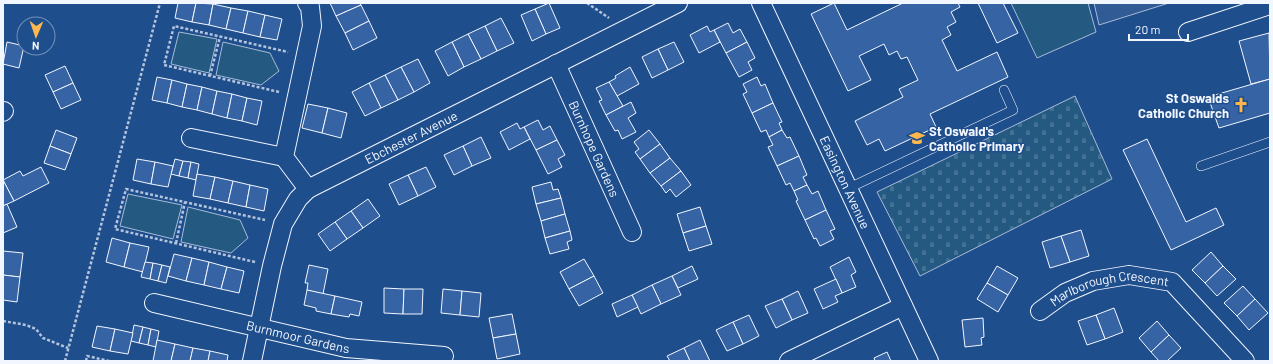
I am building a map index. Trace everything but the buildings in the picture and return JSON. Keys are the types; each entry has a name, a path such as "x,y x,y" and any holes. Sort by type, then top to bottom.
{"street":[{"path":"284,156 312,26 310,7 307,3"},
{"name":"Ebchester Avenue","path":"252,361 260,329 272,266 283,224 298,199 308,189 678,3"},
{"name":"Easington Avenue","path":"761,3 929,361"},
{"path":"1188,32 1270,5"},
{"name":"Burnhope Gardens","path":"556,64 632,232"},
{"path":"191,138 284,156 308,189"},
{"name":"Marlborough Crescent","path":"1040,311 1064,293 1093,281 1129,275 1172,282 1245,361"},
{"name":"Burnmoor Gardens","path":"154,303 346,348 444,356"},
{"path":"789,361 902,306"}],"lane":[{"path":"848,189 1013,110 1004,90"},
{"path":"1201,166 1270,142"}],"path":[{"path":"65,361 160,3"},
{"path":"587,3 610,18 619,33"},
{"path":"297,96 164,65 174,26 306,57"},
{"path":"210,76 220,37"},
{"path":"272,266 115,229 126,189 283,224"},
{"path":"176,243 186,202"},
{"path":"3,321 26,325 36,329 43,338 68,348"},
{"path":"86,361 87,356 109,361"}],"green space":[{"path":"1011,3 1088,3 1096,32 1037,58"},
{"path":"179,32 217,39 209,73 171,64"},
{"path":"223,42 270,53 279,71 261,85 216,75"},
{"path":"1075,96 1112,179 920,276 877,192"},
{"path":"128,194 182,205 173,239 120,226"},
{"path":"188,207 240,220 248,238 231,253 181,242"}],"shaded area":[{"path":"1094,3 1169,3 1099,25"}],"place":[{"name":"St Oswalds Catholic Church","path":"1241,105"},
{"name":"St Oswald's Catholic Primary","path":"917,138"}]}
